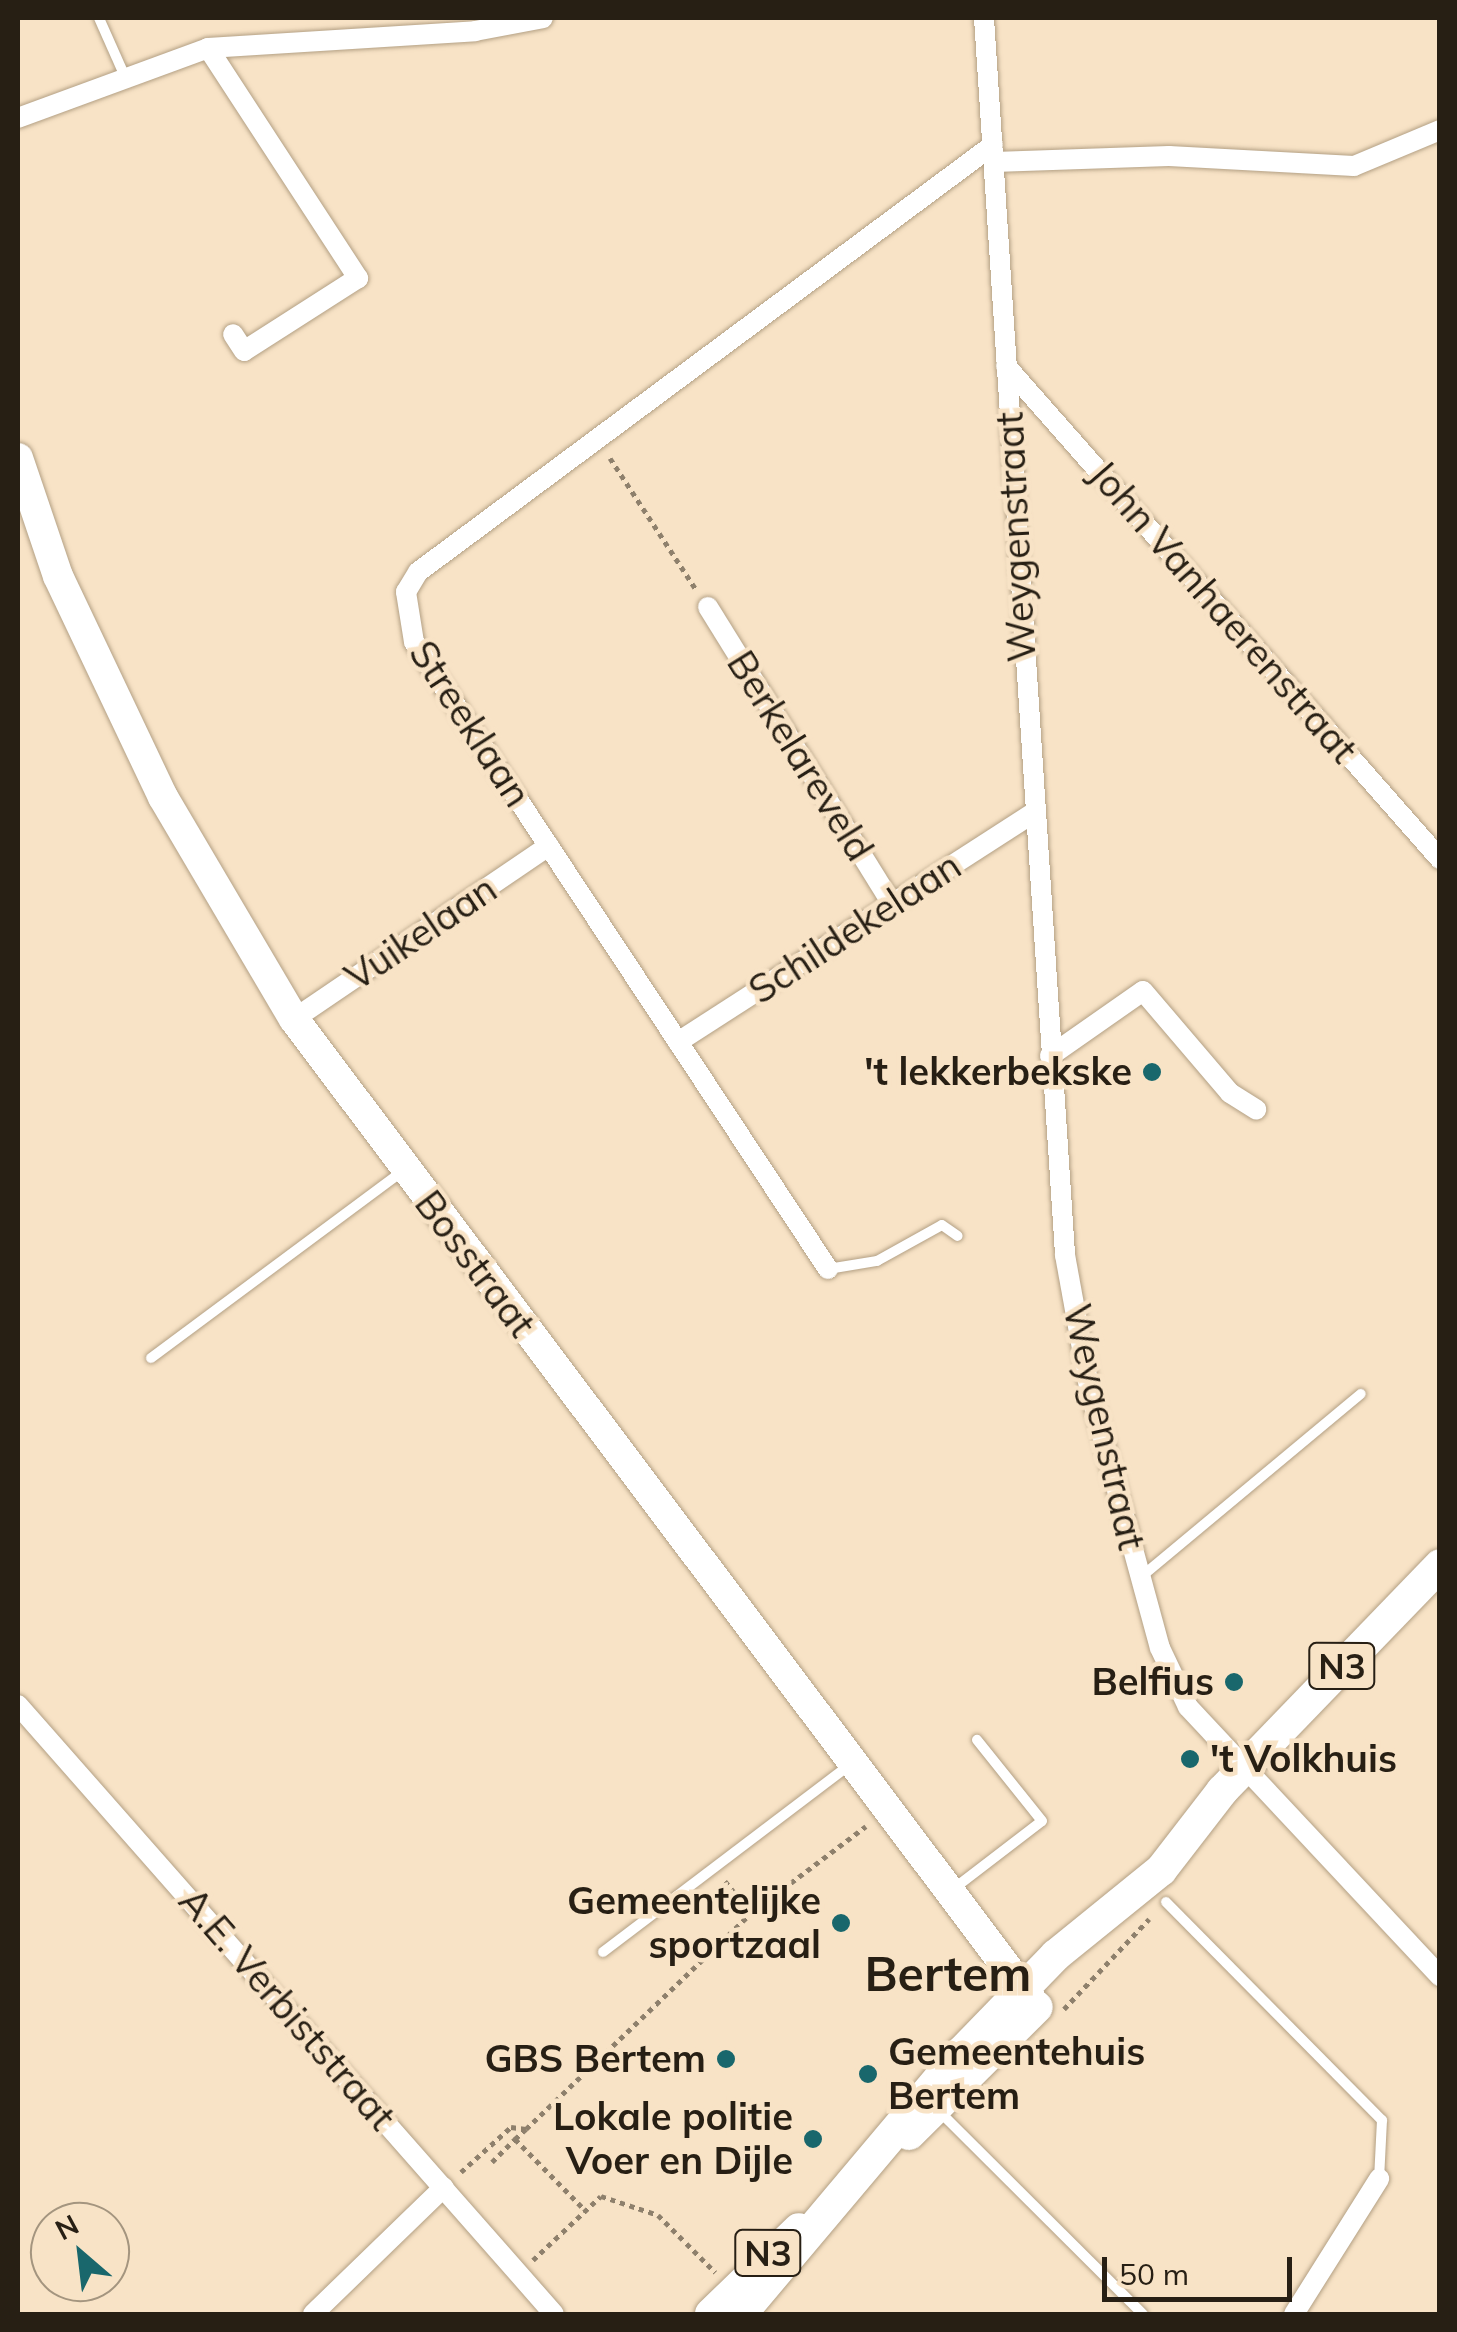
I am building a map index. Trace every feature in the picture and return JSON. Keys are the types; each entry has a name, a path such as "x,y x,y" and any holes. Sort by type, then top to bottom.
{"main road":[{"name":"N3","path":"742,2314 835,2203 1030,1998 1152,1897 1244,1768 1440,1564"},
{"name":"N3","path":"711,2314 758,2262 835,2203"}],"street":[{"name":"Weygenstraat","path":"984,18 1032,814 1065,1255 1140,1578 1176,1686 1244,1768 1435,1963"},
{"path":"18,118 208,48 534,19"},
{"path":"208,48 358,278 244,352 232,334"},
{"path":"994,153 1168,156 1354,166 1440,130"},
{"name":"Streeklaan","path":"828,1269 414,642 406,592 418,572 994,153"},
{"name":"John Vanhaerenstraat","path":"1006,366 1440,859"},
{"name":"Bosstraat","path":"18,458 58,576 163,797 294,1019 1030,1998"},
{"name":"Berkelareveld","path":"708,607 892,904"},
{"name":"Schildekelaan","path":"678,1042 1032,814"},
{"name":"Vuikelaan","path":"294,1019 549,846"},
{"path":"1050,1056 1142,990 1230,1093 1256,1109"},
{"name":"A.E. Verbiststraat","path":"18,1706 554,2314"},
{"path":"1294,2314 1379,2178"},
{"path":"312,2314 444,2188"}],"lane":[{"path":"100,18 126,79"},
{"path":"151,1358 405,1170"},
{"path":"828,1269 877,1261 942,1225 958,1236"},
{"path":"1140,1578 1361,1394"},
{"path":"951,1890 1042,1821 978,1740"},
{"path":"603,1952 854,1762"},
{"path":"1152,1897 1382,2120 1379,2178"},
{"path":"933,2100 1144,2314"}],"path":[{"path":"597,439 708,607"},
{"path":"492,2162 751,1914 889,1808"},
{"path":"735,1893 751,1914"},
{"path":"444,2188 511,2127 526,2130"},
{"path":"515,2139 586,2211"},
{"path":"518,2274 600,2196 658,2215 721,2278"}],"place":[{"name":"'t lekkerbekske","path":"1152,1072"},
{"name":"Belfius","path":"1234,1682"},
{"name":"'t Volkhuis","path":"1190,1759"},
{"name":"Gemeentelijke sportzaal","path":"841,1923"},
{"name":"GBS Bertem","path":"726,2059"},
{"name":"Gemeentehuis Bertem","path":"868,2074"},
{"name":"Lokale politie Voer en Dijle","path":"813,2139"}],"district":[{"name":"Bertem","path":"948,1974"}]}
